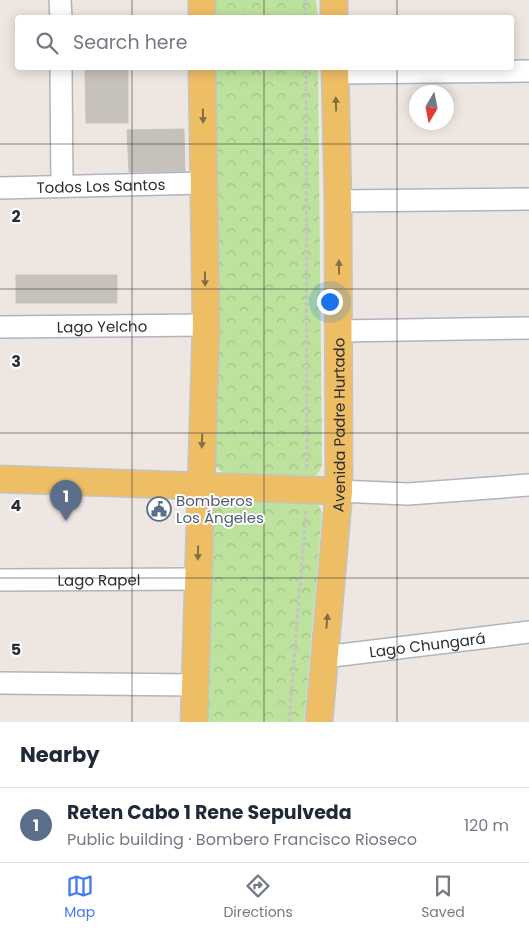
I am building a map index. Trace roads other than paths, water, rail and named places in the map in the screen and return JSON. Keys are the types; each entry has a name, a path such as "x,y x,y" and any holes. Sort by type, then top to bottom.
{"main road":[{"path":"202,0 202,15"},
{"path":"334,0 334,15"},
{"path":"194,722 206,325 202,70"},
{"name":"Avenida Padre Hurtado","path":"319,722 339,491 338,201 335,70"},
{"path":"0,479 339,491"}],"street":[{"path":"60,0 60,15"},
{"path":"61,70 62,186"},
{"path":"335,70 529,71"},
{"name":"Todos Los Santos","path":"0,188 203,183"},
{"path":"338,201 529,200"},
{"name":"Lago Yelcho","path":"0,327 206,325"},
{"path":"339,331 529,328"},
{"path":"339,491 425,494 529,485"},
{"name":"Lago Rapel","path":"0,580 198,579"},
{"name":"Lago Chungará","path":"324,657 529,632"},
{"path":"0,683 195,685"}],"place":[{"name":"Bomberos Los Ángeles","path":"159,509"},
{"name":"Reten Cabo 1 Rene Sepulveda","path":"66,521"}]}
